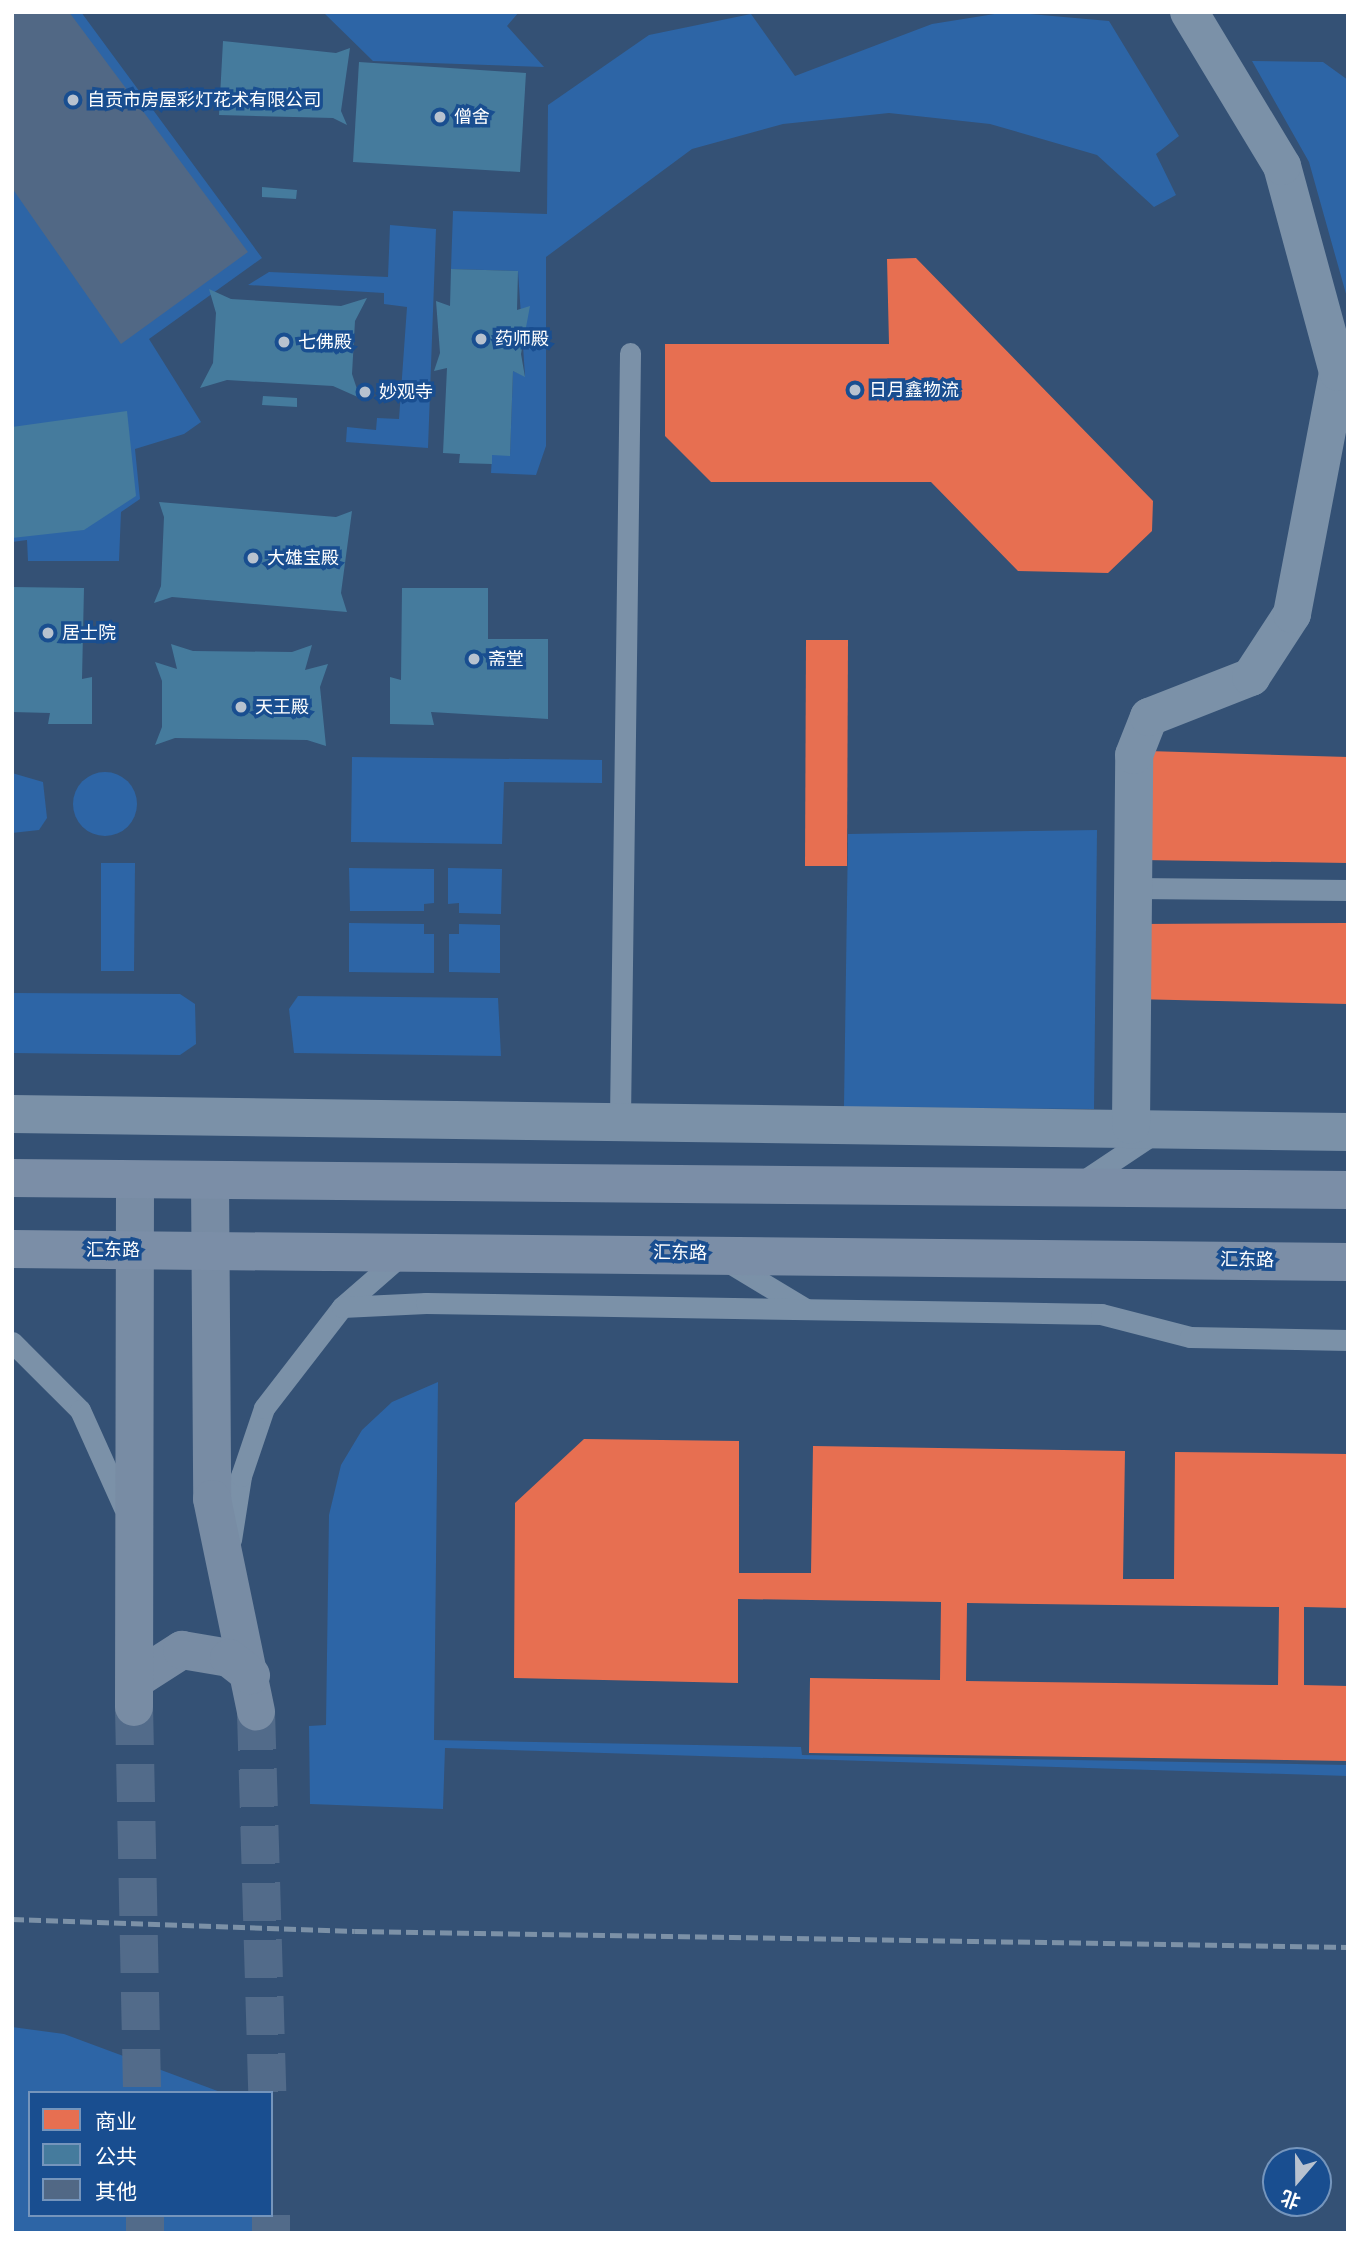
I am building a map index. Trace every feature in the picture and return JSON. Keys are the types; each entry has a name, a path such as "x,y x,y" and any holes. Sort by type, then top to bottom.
{"main road":[{"path":"12,1178 1348,1190"},
{"path":"135,1180 138,1549 134,1693 182,1650 211,1651 251,1675"},
{"path":"210,1180 212,1499 251,1675 256,1712"},
{"name":"汇东路","path":"12,1249 408,1249 1348,1262"}],"street":[{"path":"1148,1126 1133,888 1134,755 1149,718 1251,677 1292,614 1339,372 1282,166 1189,12"},
{"path":"12,1114 620,1118 1148,1126 1348,1132"}],"lane":[{"path":"620,1118 630,353"},
{"path":"1133,888 1348,890"},
{"path":"1076,1186 1148,1126"},
{"path":"226,1569 241,1476 264,1408 342,1307 408,1249"},
{"path":"715,1254 808,1310"},
{"path":"342,1307 426,1303 1101,1314 1190,1337 1348,1340"},
{"path":"12,1342 80,1410 113,1475 138,1549"}],"shaded area":[{"path":"12,12 81,12 262,258 149,339 201,422 184,434 135,449 140,499 121,512 119,561 28,561 27,540 12,542"},
{"path":"323,12 519,12 507,26 544,67 373,61"},
{"path":"1007,12 1109,21 1179,136 1156,154 1176,195 1154,207 1097,155 990,124 889,113 783,124 692,149 546,257 546,446 536,475 491,473 492,455 510,455 513,371 525,376 518,271 451,269 453,211 547,214 548,105 649,35 751,14 795,76 932,24"},
{"path":"1252,61 1323,62 1348,80 1348,301 1309,162"},
{"path":"390,225 436,229 428,448 346,442 347,427 376,430 377,418 399,419 407,307 384,304 384,293 248,285 269,272 388,277"},
{"path":"352,757 602,760 602,783 504,782 502,844 351,842"},
{"path":"99,772 111,772 128,781 135,792 135,816 128,827 111,836 99,836 87,831 78,822 73,810 73,798 78,786 87,777"},
{"path":"12,773 43,782 47,818 39,830 12,833"},
{"path":"1097,830 1094,1109 844,1107 848,834"},
{"path":"101,863 135,863 134,971 101,971"},
{"path":"349,868 434,869 434,903 424,904 424,911 350,911"},
{"path":"448,868 502,869 501,914 459,913 459,903 448,904"},
{"path":"349,923 424,924 424,934 434,934 434,973 349,972"},
{"path":"459,924 500,925 500,973 449,972 449,934 459,934"},
{"path":"12,993 180,994 195,1004 196,1044 180,1055 12,1053"},
{"path":"298,996 498,998 501,1056 294,1053 289,1009"},
{"path":"438,1382 434,1740 801,1747 802,1755 1348,1765 1348,1776 445,1748 443,1809 310,1804 309,1726 326,1725 329,1515 341,1465 362,1430 392,1402"},
{"path":"12,2027 64,2034 218,2091 28,2091 28,2217 258,2217 258,2233 12,2233"}],"building: 商业":[{"name":"日月鑫物流","path":"916,258 1153,501 1152,531 1108,573 1018,571 931,482 711,482 665,436 665,344 889,344 887,259"},
{"path":"806,640 848,640 847,866 805,866"},
{"path":"1148,751 1348,757 1348,863 1142,860"},
{"path":"1348,923 1348,1004 1132,999 1139,924"},
{"path":"584,1439 739,1441 739,1573 811,1573 813,1446 1125,1451 1123,1579 1174,1579 1175,1452 1348,1454 1348,1608 1304,1607 1304,1685 1348,1686 1348,1761 809,1753 810,1678 940,1680 941,1602 738,1599 738,1683 514,1678 515,1503","holes":["967,1603 1279,1607 1278,1685 966,1681"]}],"building: 公共":[{"path":"223,41 336,53 350,48 341,111 347,125 333,118 219,115"},
{"name":"僧舍","path":"359,62 526,73 520,172 353,162"},
{"path":"262,187 297,190 296,199 262,197"},
{"path":"451,269 518,271 517,310 530,306 521,354 525,377 513,371 510,456 492,455 492,464 459,463 460,454 443,453 447,368 434,371 440,353 436,301 450,306"},
{"name":"七佛殿","path":"209,289 231,299 341,306 367,298 355,321 352,374 360,398 333,386 227,380 200,388 213,363 216,313"},
{"path":"263,396 297,398 297,407 262,405"},
{"path":"127,411 136,496 84,530 12,538 12,427"},
{"name":"大雄宝殿","path":"159,502 336,517 352,511 341,593 347,612 172,597 154,603 161,586 164,517"},
{"name":"居士院","path":"12,587 84,588 82,679 92,677 92,724 48,724 50,713 12,712"},
{"name":"斋堂","path":"402,588 488,588 488,639 548,639 548,719 431,712 434,725 390,724 390,677 401,680"},
{"name":"天王殿","path":"171,644 193,651 292,652 312,645 305,670 328,664 320,687 326,746 307,740 175,738 155,745 162,727 162,681 155,662 177,669"}],"building: 其他":[{"name":"自贡市房屋彩灯花术有限公司","path":"12,12 69,12 248,252 121,344 12,188"}],"tunnel":[{"path":"134,1707 142,2091"},
{"path":"256,1712 267,2091"},
{"path":"145,2217 145,2233"},
{"path":"271,2217 271,2233"}],"railway":[{"path":"12,1919 355,1931 1348,1947"}],"place":[{"name":"自贡市房屋彩灯花术有限公司","path":"73,100"},
{"name":"僧舍","path":"440,117"},
{"name":"药师殿","path":"481,339"},
{"name":"七佛殿","path":"284,342"},
{"name":"日月鑫物流","path":"855,390"},
{"name":"妙观寺","path":"365,392"},
{"name":"大雄宝殿","path":"253,558"},
{"name":"居士院","path":"48,633"},
{"name":"斋堂","path":"474,659"},
{"name":"天王殿","path":"241,707"}]}
